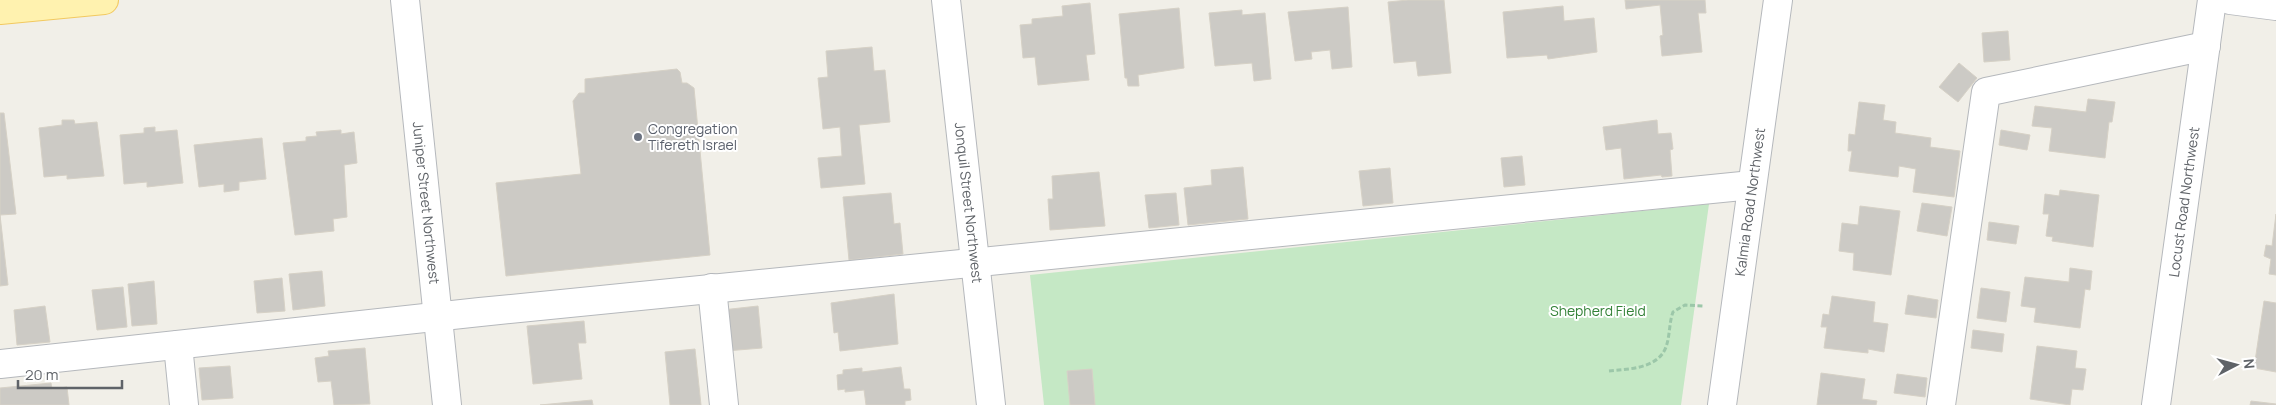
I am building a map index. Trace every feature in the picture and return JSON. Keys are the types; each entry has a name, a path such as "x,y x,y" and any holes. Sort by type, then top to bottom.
{"main road":[{"path":"0,10 104,0"}],"street":[{"name":"Juniper Street Northwest","path":"405,0 447,405"},
{"name":"Jonquil Street Northwest","path":"946,0 991,405"},
{"name":"Kalmia Road Northwest","path":"1722,405 1778,0"},
{"name":"Locust Road Northwest","path":"2156,405 2212,0"},
{"path":"2230,0 2276,6"},
{"path":"1941,405 1986,92 2206,46"},
{"path":"0,364 712,288 1752,185"},
{"path":"712,288 724,405"},
{"path":"178,345 184,405"}],"path":[{"path":"1609,371 1636,368 1660,357 1666,348 1673,312 1685,305 1703,306"}],"green space":[{"name":"Shepherd Field","path":"1709,204 1681,405 1044,405 1030,275"}],"building":[{"path":"1444,0 1451,73 1418,76 1416,61 1394,63 1388,2"},
{"path":"1625,0 1705,0 1706,13 1698,13 1702,52 1662,56 1660,36 1663,35 1660,5 1626,9"},
{"path":"1090,3 1095,54 1086,55 1089,80 1038,85 1035,57 1023,58 1020,25 1032,24 1032,19 1063,16 1062,6"},
{"path":"1563,6 1564,21 1594,18 1597,52 1548,59 1547,55 1507,58 1503,12"},
{"path":"1348,7 1352,67 1332,69 1330,50 1311,52 1312,59 1295,61 1288,12"},
{"path":"1179,8 1184,68 1138,75 1139,86 1128,86 1127,78 1125,78 1119,14"},
{"path":"1242,10 1242,15 1265,13 1271,79 1254,81 1252,63 1215,66 1209,13"},
{"path":"2008,31 2010,60 1984,62 1982,33"},
{"path":"872,47 874,71 885,70 890,122 859,125 865,184 821,188 818,158 842,156 840,127 823,129 818,78 828,77 826,51"},
{"path":"1959,63 1977,78 1958,102 1939,87"},
{"name":"Congregation Tifereth Israel","path":"677,69 680,72 682,83 687,83 694,88 710,255 506,276 496,183 581,174 573,101 579,93 585,93 585,79"},
{"path":"2088,99 2115,102 2112,122 2109,122 2105,158 2049,151 2052,128 2032,126 2035,106 2086,112"},
{"path":"1859,102 1885,105 1883,120 1896,122 1895,133 1931,138 1930,147 1960,151 1954,197 1913,192 1916,169 1899,166 1898,177 1849,171 1852,151 1848,151 1849,134 1855,135"},
{"path":"0,113 4,113 16,214 0,215"},
{"path":"62,120 74,120 75,124 97,122 104,176 67,179 67,175 44,177 39,128 62,125"},
{"path":"1657,120 1658,134 1671,133 1673,149 1670,150 1672,176 1662,177 1661,175 1624,179 1621,148 1606,150 1603,127"},
{"path":"155,127 155,132 177,130 183,183 147,187 147,182 124,184 120,135 144,133 144,128"},
{"path":"341,130 341,134 354,132 357,163 344,165 347,217 333,219 334,231 295,235 283,143 306,141 306,137 317,136 316,132"},
{"path":"2001,130 2030,135 2027,150 1999,145"},
{"path":"262,138 266,179 239,182 239,190 224,192 224,184 199,187 194,145"},
{"path":"1522,156 1525,185 1504,187 1501,158"},
{"path":"1243,167 1248,219 1188,225 1184,188 1212,185 1211,170"},
{"path":"1390,168 1393,203 1363,206 1359,171"},
{"path":"1099,172 1105,226 1050,230 1048,199 1053,199 1052,176"},
{"path":"2060,190 2099,195 2093,247 2052,241 2053,237 2046,236 2049,214 2043,214 2045,194 2059,196"},
{"path":"891,193 894,224 900,223 903,254 849,260 843,197"},
{"path":"1176,193 1179,225 1149,228 1145,195"},
{"path":"1922,203 1952,207 1947,236 1917,231"},
{"path":"1860,206 1900,211 1891,275 1853,270 1854,253 1839,251 1842,223 1858,225"},
{"path":"2276,214 2276,275 2269,274 2271,259 2264,256 2266,245 2272,246"},
{"path":"0,215 8,285 0,286"},
{"path":"1989,222 2019,226 2016,244 1987,240"},
{"path":"2070,268 2092,271 2090,290 2085,289 2080,328 2034,322 2036,308 2021,306 2025,277 2069,282"},
{"path":"322,271 325,306 293,310 289,274"},
{"path":"282,278 285,311 257,313 254,281"},
{"path":"154,281 157,324 132,326 128,284"},
{"path":"123,287 127,327 97,330 92,290"},
{"path":"1981,288 2010,292 2006,322 1977,318"},
{"path":"894,294 898,344 840,351 838,332 834,333 831,303"},
{"path":"1908,295 1938,300 1936,318 1905,314"},
{"path":"1832,296 1875,302 1873,322 1888,324 1884,352 1868,349 1868,353 1824,348 1827,327 1821,327 1823,314 1829,315"},
{"path":"2264,301 2276,303 2276,372 2254,368"},
{"path":"45,306 50,342 17,345 14,310"},
{"path":"758,306 762,348 726,351 722,310"},
{"path":"584,321 586,343 578,343 582,379 533,384 527,326"},
{"path":"1973,330 2004,334 2002,352 1971,348"},
{"path":"2037,346 2077,351 2075,368 2086,369 2083,390 2072,389 2070,405 2030,399"},
{"path":"365,348 370,404 334,405 331,381 318,382 315,358 329,356 328,351"},
{"path":"695,349 701,405 670,405 665,352"},
{"path":"230,366 233,398 202,400 199,368"},
{"path":"901,367 904,389 910,389 911,400 905,401 905,405 866,405 864,390 845,392 845,389 838,390 837,375 843,374 843,370 862,368 862,372"},
{"path":"1092,369 1095,405 1070,405 1067,371"},
{"path":"1821,373 1865,379 1862,399 1877,401 1876,405 1817,405"},
{"path":"1897,374 1927,378 1925,397 1894,393"},
{"path":"51,383 52,389 67,387 69,405 0,405 0,388"},
{"path":"592,400 593,405 540,405"},
{"path":"2251,401 2276,404 2276,405 2250,405"}],"place":[{"name":"Congregation Tifereth Israel","path":"638,137"}]}
